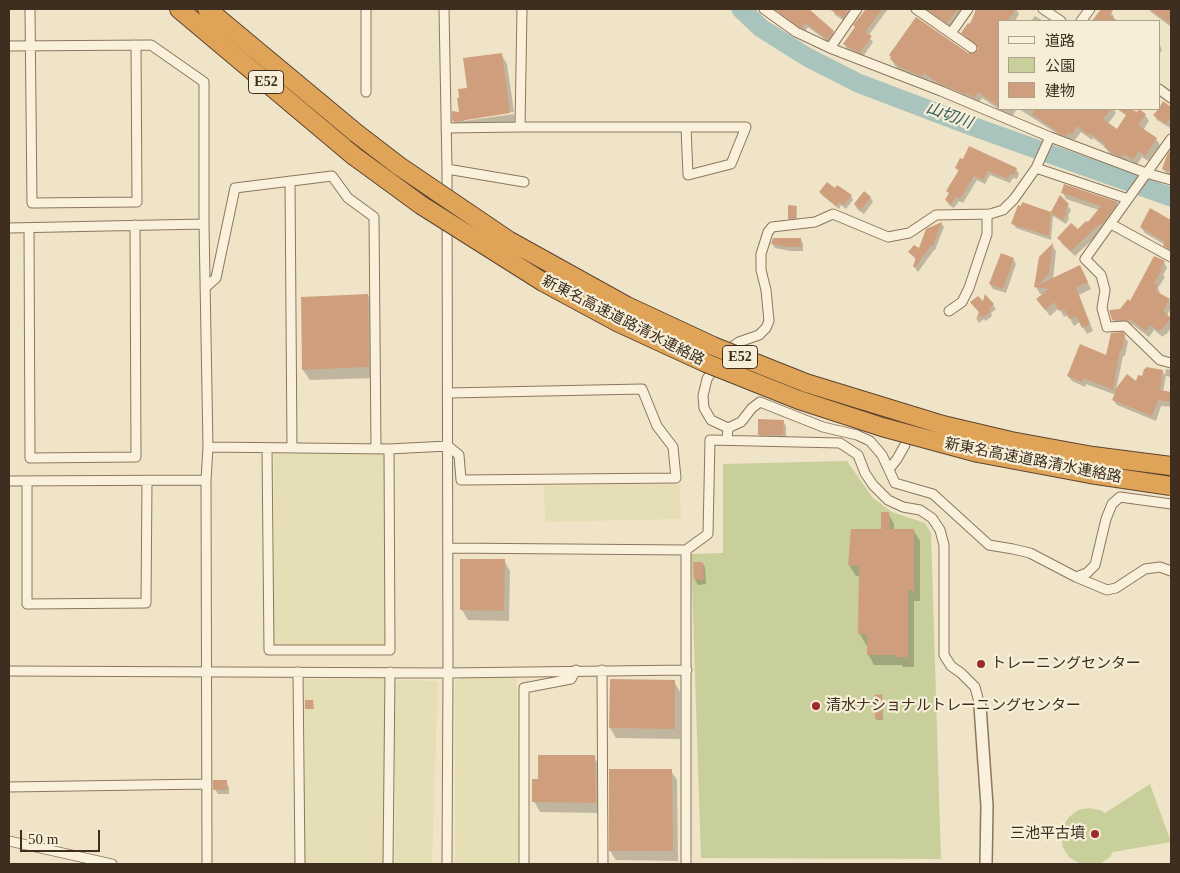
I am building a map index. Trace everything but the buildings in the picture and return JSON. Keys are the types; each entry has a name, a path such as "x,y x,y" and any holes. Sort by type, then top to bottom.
{"highway":[{"name":"新東名高速道路清水連絡路","path":"179,9 354,156 422,205 543,282 619,323 706,363 799,400 882,427 978,453 1090,474 1171,486"},
{"name":"新東名高速道路清水連絡路","path":"207,9 356,133 399,166 508,240 627,306 712,346 806,383 943,425 1011,441 1084,454 1171,466"}],"street":[{"path":"30,9 32,204 137,202 136,45"},
{"path":"366,9 366,92"},
{"path":"444,9 448,393 447,864"},
{"path":"520,127 522,9"},
{"path":"764,9 796,32 830,48 941,90 1048,140 1145,175 1171,180"},
{"path":"830,48 857,9"},
{"path":"916,9 972,48"},
{"path":"951,33 968,9"},
{"path":"1043,9 1060,20"},
{"path":"1082,20 1090,9"},
{"path":"9,46 151,45 204,82 204,224 208,447 206,480 207,864"},
{"path":"1160,90 1171,98"},
{"path":"446,128 520,127 686,127 746,127 731,164 688,175 686,127"},
{"path":"1171,139 1085,259 1101,275 1105,290 1102,308 1107,327 1125,326 1160,360 1171,363"},
{"path":"1048,140 1037,166 1014,200 1003,210 987,214 936,215 909,232 888,237 833,214 815,222 772,227 768,232 761,254 761,270 766,290 769,321 759,336 739,342 723,354 707,379 703,396 704,408 711,420 728,428 741,422 752,408 760,402 823,427 857,434 870,441 882,454 890,468 895,483 933,494 989,545 1013,548 1030,553 1076,577 1107,590 1116,588 1145,569 1160,567 1171,570"},
{"path":"1037,166 1130,197"},
{"path":"447,169 524,182"},
{"path":"205,288 216,278 235,188 332,176 348,198 374,217 376,449"},
{"path":"290,181 292,448"},
{"path":"950,310 962,302 969,288 987,234 987,214"},
{"path":"9,228 204,224"},
{"path":"1111,224 1171,258"},
{"path":"29,228 30,458 136,457 135,225"},
{"path":"208,447 389,449 448,446 458,455 461,480 676,478 673,447 657,426 642,389 448,393"},
{"path":"726,440 728,428"},
{"path":"448,548 686,550 708,534 710,440 840,442 858,455 872,485 888,500 903,508 920,510 932,518 940,530 944,545 944,655 951,666 975,687 980,706 987,806 986,864"},
{"path":"890,468 898,459 905,445"},
{"path":"267,448 270,650 390,650 389,449"},
{"path":"9,481 206,480"},
{"path":"27,481 27,604 146,603 147,481"},
{"path":"1076,577 1088,573 1095,565 1106,519 1112,504 1120,497 1171,504"},
{"path":"686,550 686,864"},
{"path":"524,864 524,688 571,679 576,670"},
{"path":"602,670 602,864"},
{"path":"9,672 448,673 687,670"},
{"path":"298,672 300,864"},
{"path":"388,864 390,672"},
{"path":"9,787 207,784"},
{"path":"9,841 112,864"}],"shaded area":[{"path":"274,454 382,454 385,457 385,646 274,646"},
{"path":"680,483 681,519 545,522 544,486"},
{"path":"517,677 518,864 455,864 455,683 460,678"},
{"path":"384,678 385,864 305,864 304,679"},
{"path":"399,680 438,681 432,864 395,864 395,685"}],"green space":[{"name":"清水ナショナルトレーニングセンター","path":"847,461 873,498 892,512 925,523 931,533 941,859 701,858 691,554 723,553 723,464"},
{"path":"1150,784 1171,842 1113,852 1110,857 1101,863 1079,863 1069,857 1063,848 1061,837 1063,826 1069,817 1078,810 1089,808 1105,813"}],"waterway":[{"name":"山切川","path":"741,9 761,28 807,57 858,83 966,124 1171,197"}],"place":[{"name":"トレーニングセンター","path":"981,664"},
{"name":"清水ナショナルトレーニングセンター","path":"816,706"},
{"name":"三池平古墳","path":"1095,834"}]}
